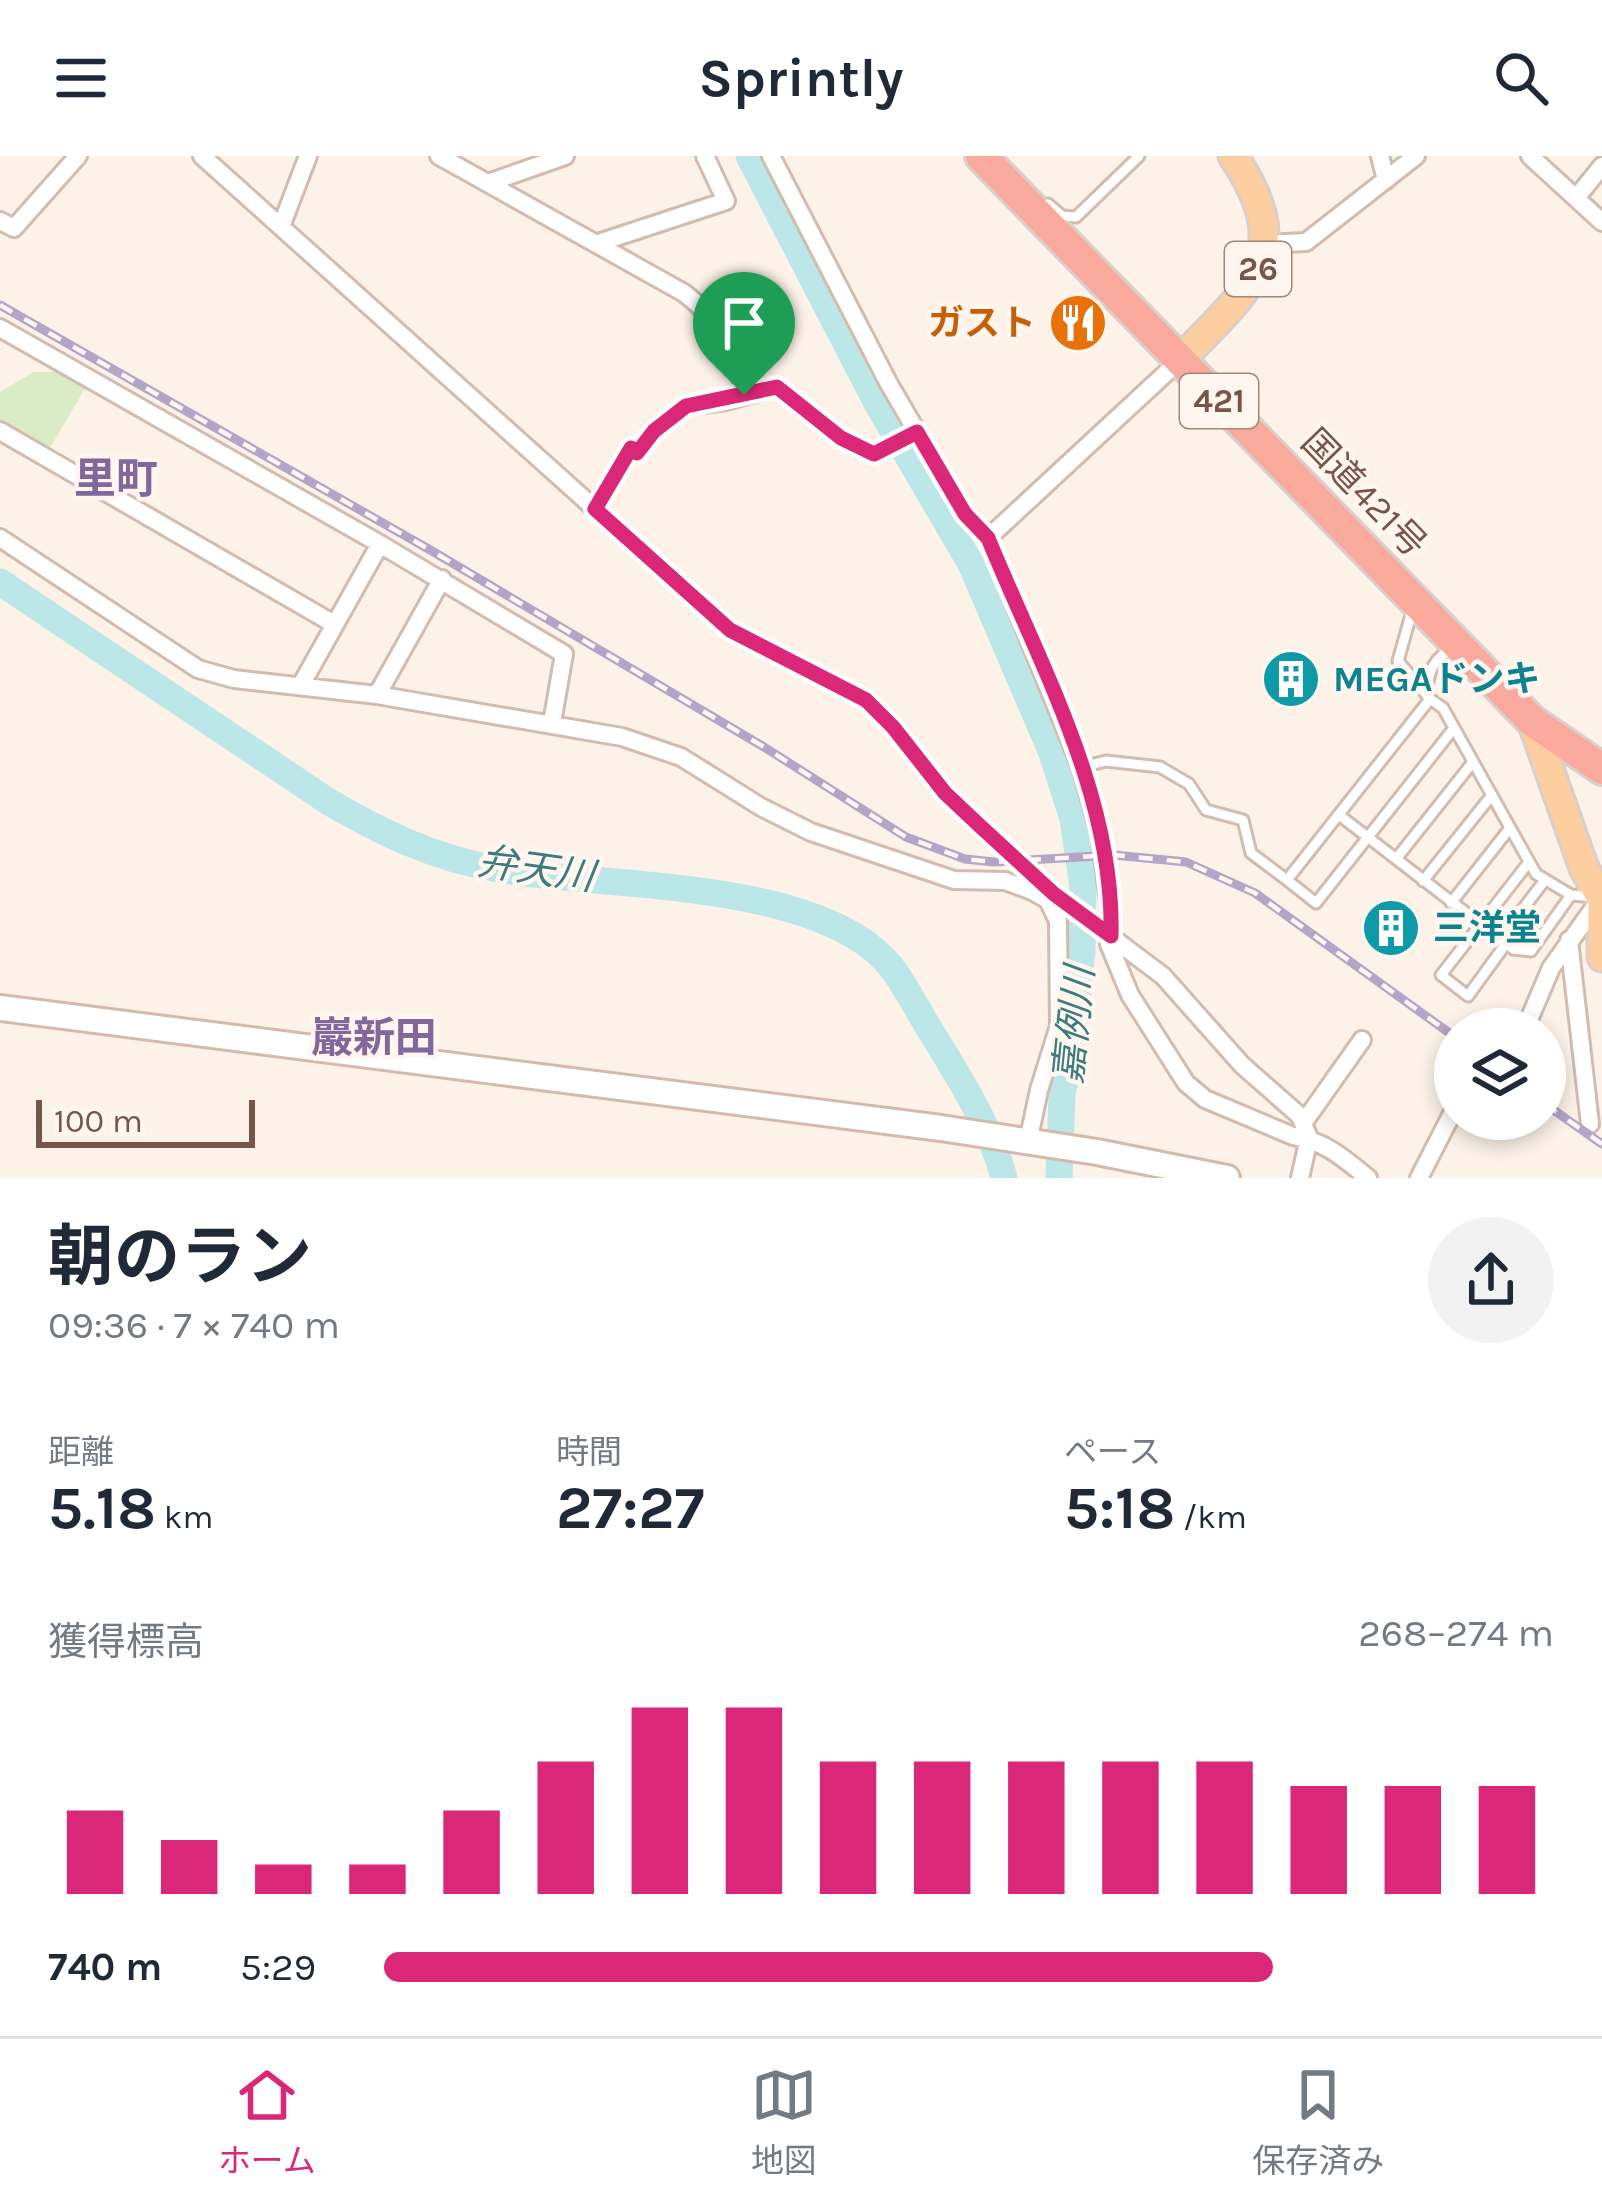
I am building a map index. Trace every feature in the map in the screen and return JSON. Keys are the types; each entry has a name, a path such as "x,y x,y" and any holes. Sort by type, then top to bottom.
{"highway":[{"name":"国道421号","path":"982,156 1532,721 1602,769"}],"main road":[{"name":"26","path":"1180,360 1248,289 1265,244 1255,189 1233,156"},
{"path":"1532,721 1584,868 1602,897 1602,957"}],"street":[{"path":"0,221 14,228 78,156"},
{"path":"202,156 730,630 866,700 945,793 1051,897 1060,935 1059,1026 1029,1142"},
{"path":"282,224 308,156"},
{"path":"439,156 684,293 715,317 729,341 744,395"},
{"path":"488,183 565,156"},
{"path":"598,243 726,201 705,156"},
{"path":"771,156 914,433 965,514 988,538 1081,767 1100,834 1106,932 1130,994 1186,1083 1205,1099 1293,1136 1306,1130"},
{"path":"1381,156 1386,180"},
{"path":"1265,244 1306,242 1415,156"},
{"path":"1530,156 1602,222"},
{"path":"1576,198 1602,166"},
{"path":"0,328 442,579 564,654 552,723"},
{"path":"988,538 1180,360"},
{"path":"595,509 631,448 637,453 654,431 691,404 777,387 841,438 874,454 914,433"},
{"path":"0,431 334,624"},
{"path":"0,538 198,669 235,680 377,695 597,730 680,757 811,832 954,880 1005,881 1051,897 1163,976 1306,1130 1368,1178"},
{"path":"301,685 380,544"},
{"path":"377,695 442,579"},
{"path":"1534,1008 1551,968 1602,897"},
{"path":"1569,940 1590,1124"},
{"path":"0,1008 940,1128 1226,1178"},
{"path":"1300,1178 1306,1130 1362,1040"},
{"path":"1419,1178 1439,1140"}],"lane":[{"path":"1010,187 1021,182 1069,218 1082,212 1138,156"},
{"path":"1411,596 1411,624 1398,661 1443,709 1529,862 1545,880 1571,895 1602,897"},
{"path":"1287,880 1429,697 1430,671 1436,660 1458,645"},
{"path":"1081,767 1106,761 1136,763 1179,775 1206,810 1243,820 1251,853 1316,903 1454,728"},
{"path":"1396,859 1473,763"},
{"path":"1423,881 1492,795"},
{"path":"1339,815 1502,943 1531,951 1571,895"},
{"path":"1451,903 1510,828"},
{"path":"1529,862 1441,975 1468,996 1545,880"}],"green space":[{"path":"34,372 63,372 87,385 47,453 0,425 0,392"}],"waterway":[{"name":"嘉例川","path":"749,156 878,405 971,564 1052,753 1073,819 1083,886 1082,951 1062,1095 1059,1178"},
{"name":"弁天川","path":"0,582 329,802 410,843 498,869 758,901 852,934 886,961 906,988 975,1106 1004,1178"}],"railway":[{"path":"0,305 432,551 764,747 906,837 965,859 994,862 1114,855 1186,862 1255,893 1434,1022"},
{"path":"1566,1119 1602,1144"}],"place":[{"name":"ガスト","path":"1078,323"},
{"name":"MEGAドンキ","path":"1291,679"},
{"name":"三洋堂","path":"1391,928"}],"district":[{"name":"里町","path":"116,479"},
{"name":"巖新田","path":"374,1038"}],"route":[{"path":"777,387 841,438 874,454 917,432 965,514 988,538 1053,694 1100,834 1111,936 1054,894 945,793 866,700 730,630 595,509 631,448 637,453 677,412 691,404 744,395 777,387"}]}
